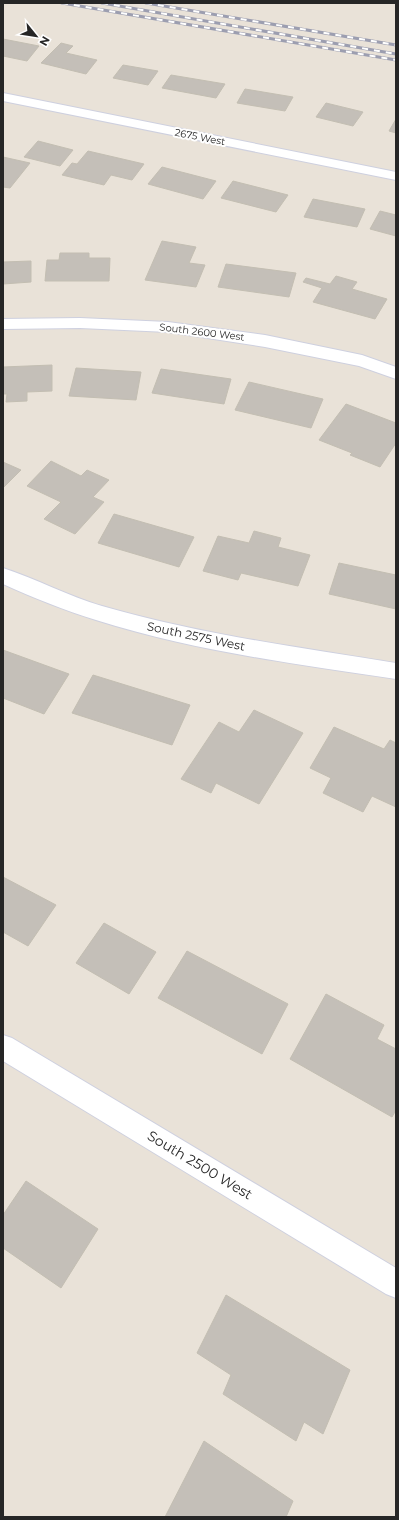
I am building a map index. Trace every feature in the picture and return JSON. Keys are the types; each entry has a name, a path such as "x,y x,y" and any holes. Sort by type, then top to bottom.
{"street":[{"name":"2675 West","path":"3,98 396,176"},
{"name":"South 2600 West","path":"3,324 80,323 168,327 265,340 362,361 396,373"},
{"name":"South 2575 West","path":"3,576 24,586 114,618 219,643 396,672"},
{"name":"South 2500 West","path":"3,1047 396,1284"}],"building":[{"path":"3,39 39,46 27,61 3,56"},
{"path":"61,43 73,46 66,53 97,60 86,74 41,63"},
{"path":"123,65 158,71 148,85 113,78"},
{"path":"171,75 225,84 216,98 162,88"},
{"path":"245,89 293,97 285,111 237,103"},
{"path":"326,103 363,112 353,126 316,117"},
{"path":"396,119 396,133 389,131"},
{"path":"38,141 73,150 60,166 24,157"},
{"path":"88,151 144,164 132,180 111,175 104,185 62,175 72,163 77,164"},
{"path":"3,157 30,163 10,188 3,187"},
{"path":"162,167 216,181 203,199 148,184"},
{"path":"233,181 288,195 276,212 221,198"},
{"path":"313,199 365,209 357,227 304,217"},
{"path":"380,211 396,215 396,236 370,229"},
{"path":"162,241 196,247 189,263 205,265 196,287 145,280"},
{"path":"60,253 89,253 89,258 110,258 109,281 45,281 47,260 59,260"},
{"path":"31,261 31,282 3,284 3,262"},
{"path":"226,264 296,273 289,297 218,287"},
{"path":"336,276 357,282 352,289 387,299 375,319 313,302 322,288 303,282 306,278 330,284"},
{"path":"52,365 52,391 27,392 27,401 6,402 7,394 3,394 3,367"},
{"path":"76,368 141,372 136,400 69,396"},
{"path":"161,369 231,379 224,404 152,393"},
{"path":"249,382 323,399 311,428 235,410"},
{"path":"346,404 396,423 396,443 380,467 350,455 352,453 319,440"},
{"path":"51,461 81,476 87,470 109,480 93,497 104,502 75,534 44,519 61,502 27,486"},
{"path":"3,462 21,470 3,488"},
{"path":"114,514 194,537 179,567 98,543"},
{"path":"254,531 281,538 278,547 310,555 298,586 241,573 238,580 203,571 218,536 249,543"},
{"path":"339,563 396,575 396,609 329,594"},
{"path":"3,650 69,674 44,714 3,698"},
{"path":"93,675 190,705 172,745 72,713"},
{"path":"254,710 303,733 259,804 216,783 211,793 181,779 219,722 239,732"},
{"path":"334,727 384,749 390,740 396,743 396,807 372,796 363,812 323,793 331,778 310,768"},
{"path":"3,877 56,905 28,946 3,932"},
{"path":"104,923 156,952 129,994 76,963"},
{"path":"187,951 288,1004 262,1054 158,998"},
{"path":"326,994 384,1025 377,1039 396,1049 396,1110 392,1117 290,1059"},
{"path":"26,1181 98,1229 61,1288 3,1248 3,1215"},
{"path":"226,1295 350,1370 323,1434 304,1422 296,1441 223,1394 231,1375 197,1353"},
{"path":"204,1441 293,1501 286,1517 165,1517"}],"railway":[{"path":"62,3 396,60"},
{"path":"102,3 396,54"},
{"path":"146,3 396,45"}]}
